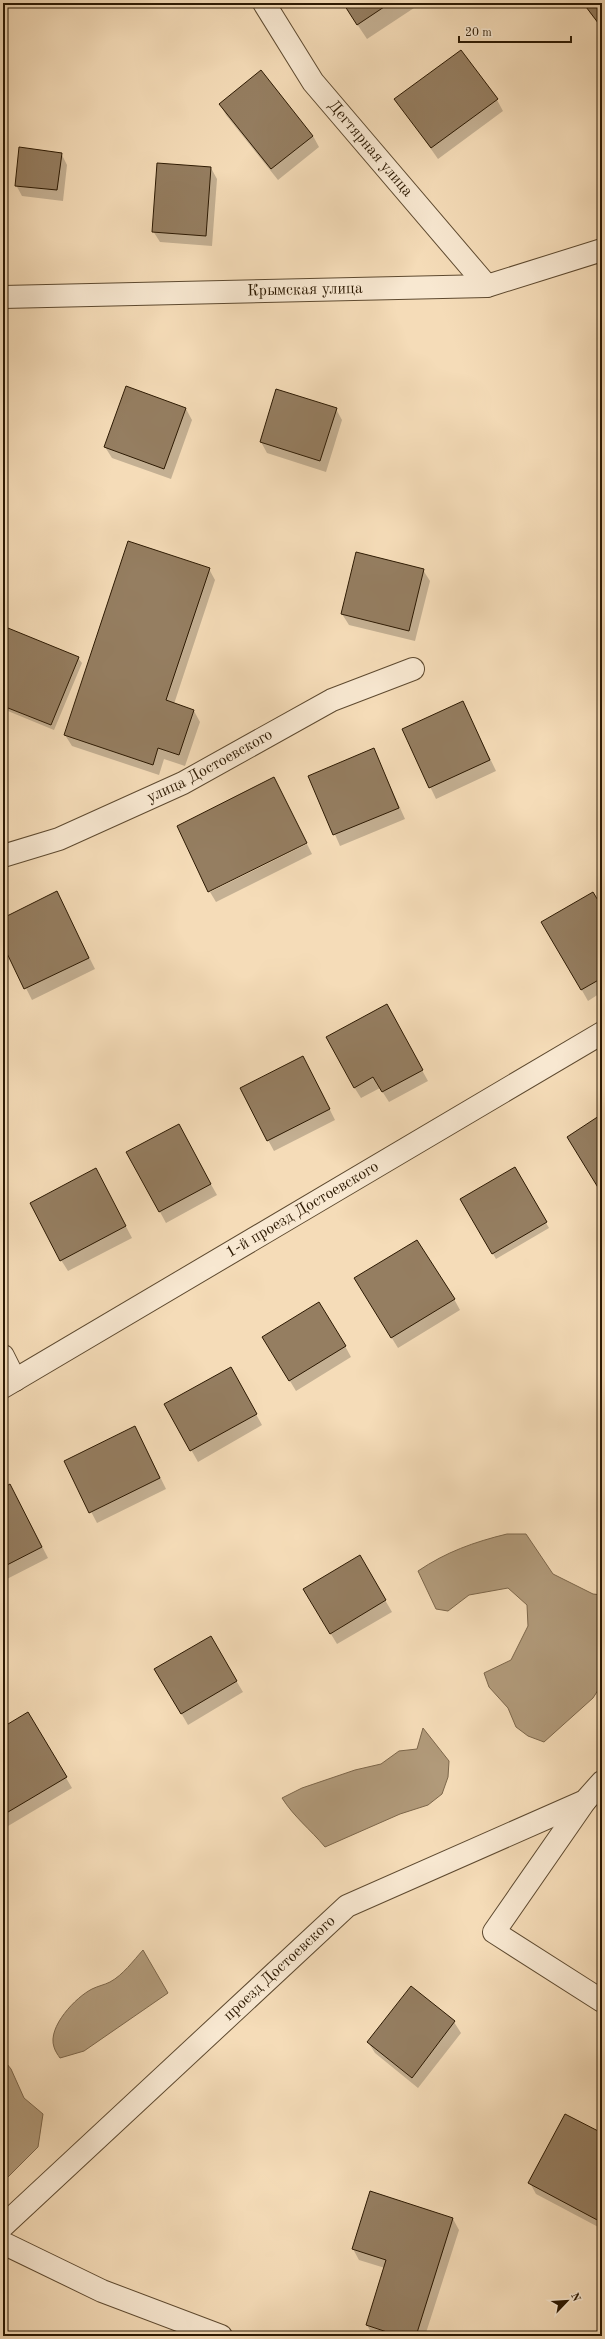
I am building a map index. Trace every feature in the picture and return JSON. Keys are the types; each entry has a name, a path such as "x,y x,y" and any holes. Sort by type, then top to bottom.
{"street":[{"name":"Дегтярная улица","path":"264,3 313,82 487,286"},
{"name":"Крымская улица","path":"3,297 487,286 602,250"},
{"name":"улица Достоевского","path":"3,856 59,839 183,783 332,700 413,669"},
{"name":"1-й проезд Достоевского","path":"9,1384 602,1033"},
{"path":"3,1356 9,1384"},
{"name":"проезд Достоевского","path":"3,2226 347,1906 585,1801 602,1782"},
{"path":"585,1801 494,1932 602,2001"},
{"path":"3,2243 102,2291 221,2336"}],"shaded area":[{"path":"507,1534 526,1534 553,1574 593,1594 602,1595 602,1684 593,1698 544,1742 528,1736 516,1727 508,1708 489,1687 484,1673 511,1660 528,1626 527,1605 508,1588 469,1595 448,1611 436,1609 418,1571 439,1558 461,1548 483,1540"},
{"path":"423,1728 449,1761 448,1777 442,1794 428,1805 400,1814 325,1847 282,1798 302,1788 355,1770 381,1764 399,1751 417,1749"},
{"path":"143,1950 168,1993 84,2051 60,2058 54,2048 53,2039 55,2031 64,2014 85,1993 110,1982 119,1976"},
{"path":"3,2059 11,2069 24,2098 43,2114 38,2147 3,2182"}],"building":[{"path":"343,3 390,3 357,25"},
{"path":"583,3 602,3 602,28"},
{"path":"461,50 498,99 431,148 394,99"},
{"path":"261,70 313,136 271,169 219,104"},
{"path":"19,147 62,153 57,190 15,186"},
{"path":"157,163 211,167 206,236 152,232"},
{"path":"126,386 186,408 164,469 104,447"},
{"path":"276,389 337,408 320,461 260,442"},
{"path":"128,541 210,568 166,700 194,710 179,755 158,748 153,765 64,735"},
{"path":"356,552 424,569 409,631 341,614"},
{"path":"3,626 79,657 51,725 3,706"},
{"path":"463,701 490,760 429,788 402,729"},
{"path":"374,748 399,808 333,835 308,776"},
{"path":"274,777 307,843 208,892 177,826"},
{"path":"57,891 89,958 24,989 3,945 3,918"},
{"path":"593,892 602,907 602,978 581,990 541,922"},
{"path":"387,1004 423,1070 382,1092 373,1077 354,1088 326,1037"},
{"path":"303,1056 330,1109 267,1141 240,1088"},
{"path":"602,1114 602,1194 567,1137"},
{"path":"179,1124 211,1184 159,1212 126,1152"},
{"path":"515,1167 547,1222 492,1254 460,1199"},
{"path":"96,1168 126,1226 60,1261 30,1203"},
{"path":"417,1240 455,1299 391,1338 354,1278"},
{"path":"319,1302 346,1346 289,1381 262,1337"},
{"path":"231,1367 257,1414 190,1451 164,1404"},
{"path":"135,1426 160,1478 89,1513 64,1461"},
{"path":"10,1484 42,1547 3,1567 3,1488"},
{"path":"360,1555 386,1600 330,1634 303,1589"},
{"path":"211,1636 237,1681 181,1714 154,1669"},
{"path":"28,1712 67,1777 3,1815 3,1727"},
{"path":"411,1986 455,2021 412,2078 367,2042"},
{"path":"565,2114 602,2133 601,2222 528,2183"},
{"path":"370,2191 453,2218 416,2336 399,2336 366,2325 386,2260 352,2249"}]}
